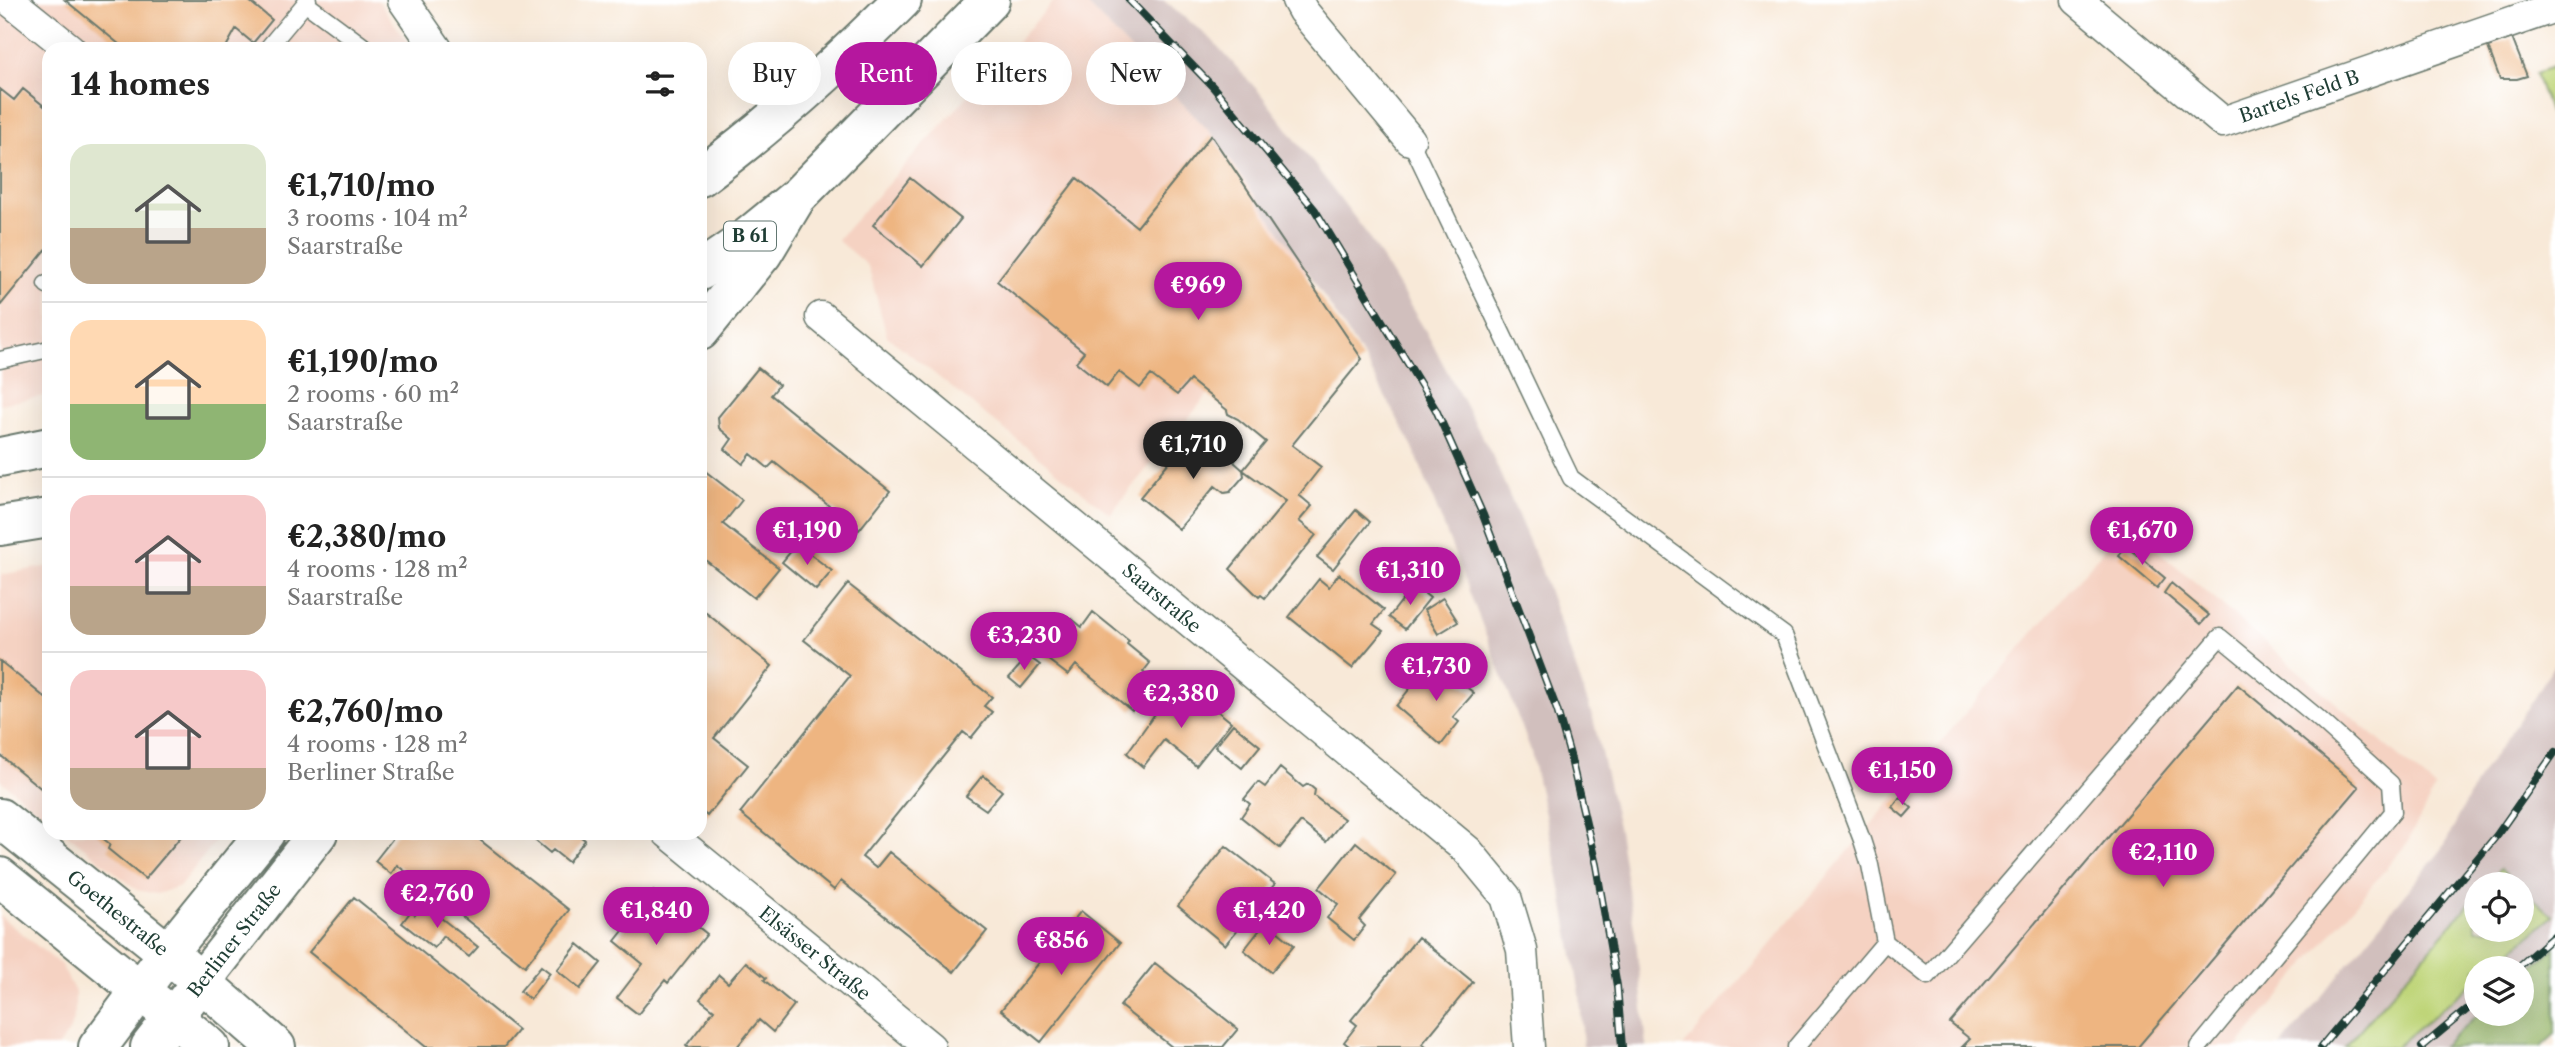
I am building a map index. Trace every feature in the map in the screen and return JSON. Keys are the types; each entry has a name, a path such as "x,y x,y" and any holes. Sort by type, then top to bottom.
{"street":[{"path":"9,0 61,42"},
{"path":"403,0 432,42"},
{"path":"707,172 742,147 846,56 902,0"},
{"name":"B 61","path":"707,266 742,242 797,197 990,0"},
{"path":"1297,0 1303,11 1410,140"},
{"name":"Bartels Feld B","path":"2077,0 2223,122 2555,7"},
{"path":"707,322 764,253 797,197"},
{"name":"Saarstraße","path":"821,317 1468,851 1506,897 1522,950 1529,1047"},
{"path":"0,457 42,448"},
{"path":"0,526 42,519"},
{"name":"Goethestraße","path":"0,818 203,982 276,1047"},
{"path":"98,1047 168,953 259,840"},
{"name":"Berliner Straße","path":"150,1047 313,840"},
{"name":"Elsässer Straße","path":"677,840 930,1047"},
{"path":"0,877 210,1047"}],"lane":[{"path":"273,42 307,2 358,42"},
{"path":"1410,140 1571,478 1784,635 1862,840 1885,942 1928,976 2220,637 2317,717 2391,784 2393,812 2199,1047"},
{"path":"0,360 42,351"},
{"path":"1796,1047 1885,942"}],"shaded area":[{"path":"0,0 378,0 407,42 42,42 42,396 0,404"},
{"path":"1055,0 1083,0 1123,42 1086,42 1086,105 1184,105 1212,134 1308,272 1110,514 887,336 868,266 837,240 960,105 1072,105 1072,42 1017,42"},
{"path":"1083,0 1163,0 1211,39 1260,93 1364,230 1425,330 1492,455 1541,569 1593,718 1619,831 1636,941 1647,1047 1583,1047 1580,994 1559,877 1530,748 1413,447 1365,360 1308,272 1212,134 1184,105 1186,42 1123,42"},
{"path":"2126,523 2435,788 2407,843 2237,1047 1683,1047"},
{"path":"42,567 42,813 0,780 0,575"},
{"path":"2555,663 2555,947 2534,965 2534,956 2505,956 2522,942 2534,942 2534,932 2552,917 2534,900 2534,872 2503,872 2500,869 2497,872 2464,872 2464,910 2345,1047 2280,1047 2443,848 2478,779"},
{"path":"75,840 216,840 180,886 157,894 137,890"},
{"path":"0,916 61,965 75,992 75,1012 69,1032 57,1047 0,1047"},
{"path":"2464,990 2465,1026 2441,1047 2396,1047"}],"green space":[{"path":"2555,66 2555,130 2536,73"},
{"path":"2534,899 2553,916 2534,932"},
{"path":"2464,910 2464,942 2522,942 2505,956 2464,956 2464,990 2396,1047 2345,1047"},
{"path":"2555,947 2555,1034 2541,1047 2441,1047 2465,1026 2534,1026 2534,965"}],"building":[{"path":"65,0 248,0 272,20 254,42 236,29 229,42 116,42"},
{"path":"2512,38 2527,76 2500,79 2488,47"},
{"path":"0,89 14,100 23,89 42,104 42,255 0,306"},
{"path":"1211,135 1362,359 1292,445 1321,467 1299,495 1312,506 1299,521 1316,535 1265,598 1261,595 1259,597 1230,569 1286,501 1243,470 1266,442 1228,414 1227,410 1190,380 1177,395 1151,375 1140,388 1119,372 1107,387 1076,362 1084,352 997,281 1077,178 1137,227"},
{"path":"910,178 961,219 923,266 873,225"},
{"path":"758,368 779,385 771,395 890,491 859,530 774,462 768,468 751,454 743,464 725,449 732,439 719,428 718,417"},
{"path":"1214,435 1239,456 1234,462 1243,470 1244,476 1230,492 1224,493 1215,486 1179,529 1140,497 1179,450 1192,461"},
{"path":"707,472 742,500 723,524 779,568 754,598 707,561"},
{"path":"1356,510 1370,522 1333,569 1317,557"},
{"path":"797,544 832,571 816,590 782,562"},
{"path":"2127,546 2165,578 2157,588 2119,556"},
{"path":"1339,574 1384,610 1373,624 1383,631 1352,668 1289,617 1319,579 1329,587"},
{"path":"2171,583 2209,615 2201,624 2164,593"},
{"path":"848,584 992,697 984,706 992,712 971,738 963,732 862,857 876,868 889,852 987,931 954,972 841,881 834,890 740,813 850,676 804,640"},
{"path":"1414,585 1430,598 1405,629 1389,617"},
{"path":"1443,598 1458,622 1438,634 1424,610"},
{"path":"1093,612 1129,641 1127,644 1150,663 1143,672 1156,683 1132,711 1076,665 1068,675 1043,656 1072,619 1082,627"},
{"path":"707,614 772,666 714,738 748,765 707,816"},
{"path":"1028,656 1040,665 1021,688 1009,678"},
{"path":"0,661 42,695 42,789 0,755"},
{"path":"1437,664 1474,693 1453,717 1459,722 1441,745 1396,706 1419,677 1424,680"},
{"path":"2238,685 2359,787 2138,1047 1962,1047 1970,1039 1950,1023"},
{"path":"1193,691 1231,722 1196,766 1164,740 1143,767 1127,753 1167,697 1179,707"},
{"path":"1233,724 1260,746 1242,768 1215,746"},
{"path":"1280,768 1303,787 1308,784 1315,790 1314,796 1344,819 1326,842 1301,822 1280,848 1241,817 1250,804 1244,799 1258,782 1265,787"},
{"path":"983,775 1002,791 986,810 966,796"},
{"path":"1900,797 1912,808 1904,817 1892,807"},
{"path":"105,840 178,840 145,879 108,849 110,844"},
{"path":"392,840 480,840 569,910 525,966 397,865 391,874 375,861"},
{"path":"534,840 585,840 568,862 553,850 550,853"},
{"path":"1356,842 1396,875 1359,920 1365,926 1354,940 1327,918 1338,904 1319,888"},
{"path":"1226,846 1275,884 1225,945 1178,906"},
{"path":"653,891 707,934 668,983 665,980 638,1014 617,998 643,964 615,941 630,922 620,914 630,901 640,909"},
{"path":"354,897 518,1030 504,1047 426,1047 309,952"},
{"path":"423,904 478,947 469,957 443,936 434,948 402,923 411,911 415,915"},
{"path":"1081,911 1120,943 1041,1042 1001,1010"},
{"path":"1266,922 1294,945 1271,972 1244,950"},
{"path":"1418,937 1473,982 1422,1044 1426,1047 1350,1047 1344,1042 1357,1025 1351,1020"},
{"path":"578,944 601,963 580,989 557,970"},
{"path":"746,962 794,1005 773,1032 759,1020 737,1047 687,1047 714,1010 700,999 719,975 728,983"},
{"path":"1155,963 1238,1029 1223,1047 1172,1047 1120,1006"},
{"path":"541,966 550,973 530,999 520,991"}],"railway":[{"path":"1129,0 1213,87 1315,210 1436,410 1483,515 1557,710 1596,865 1617,986 1622,1047"},
{"path":"2321,1047 2497,835 2555,752"},
{"path":"2531,956 2555,935"},
{"path":"2422,1047 2464,1012"}]}
